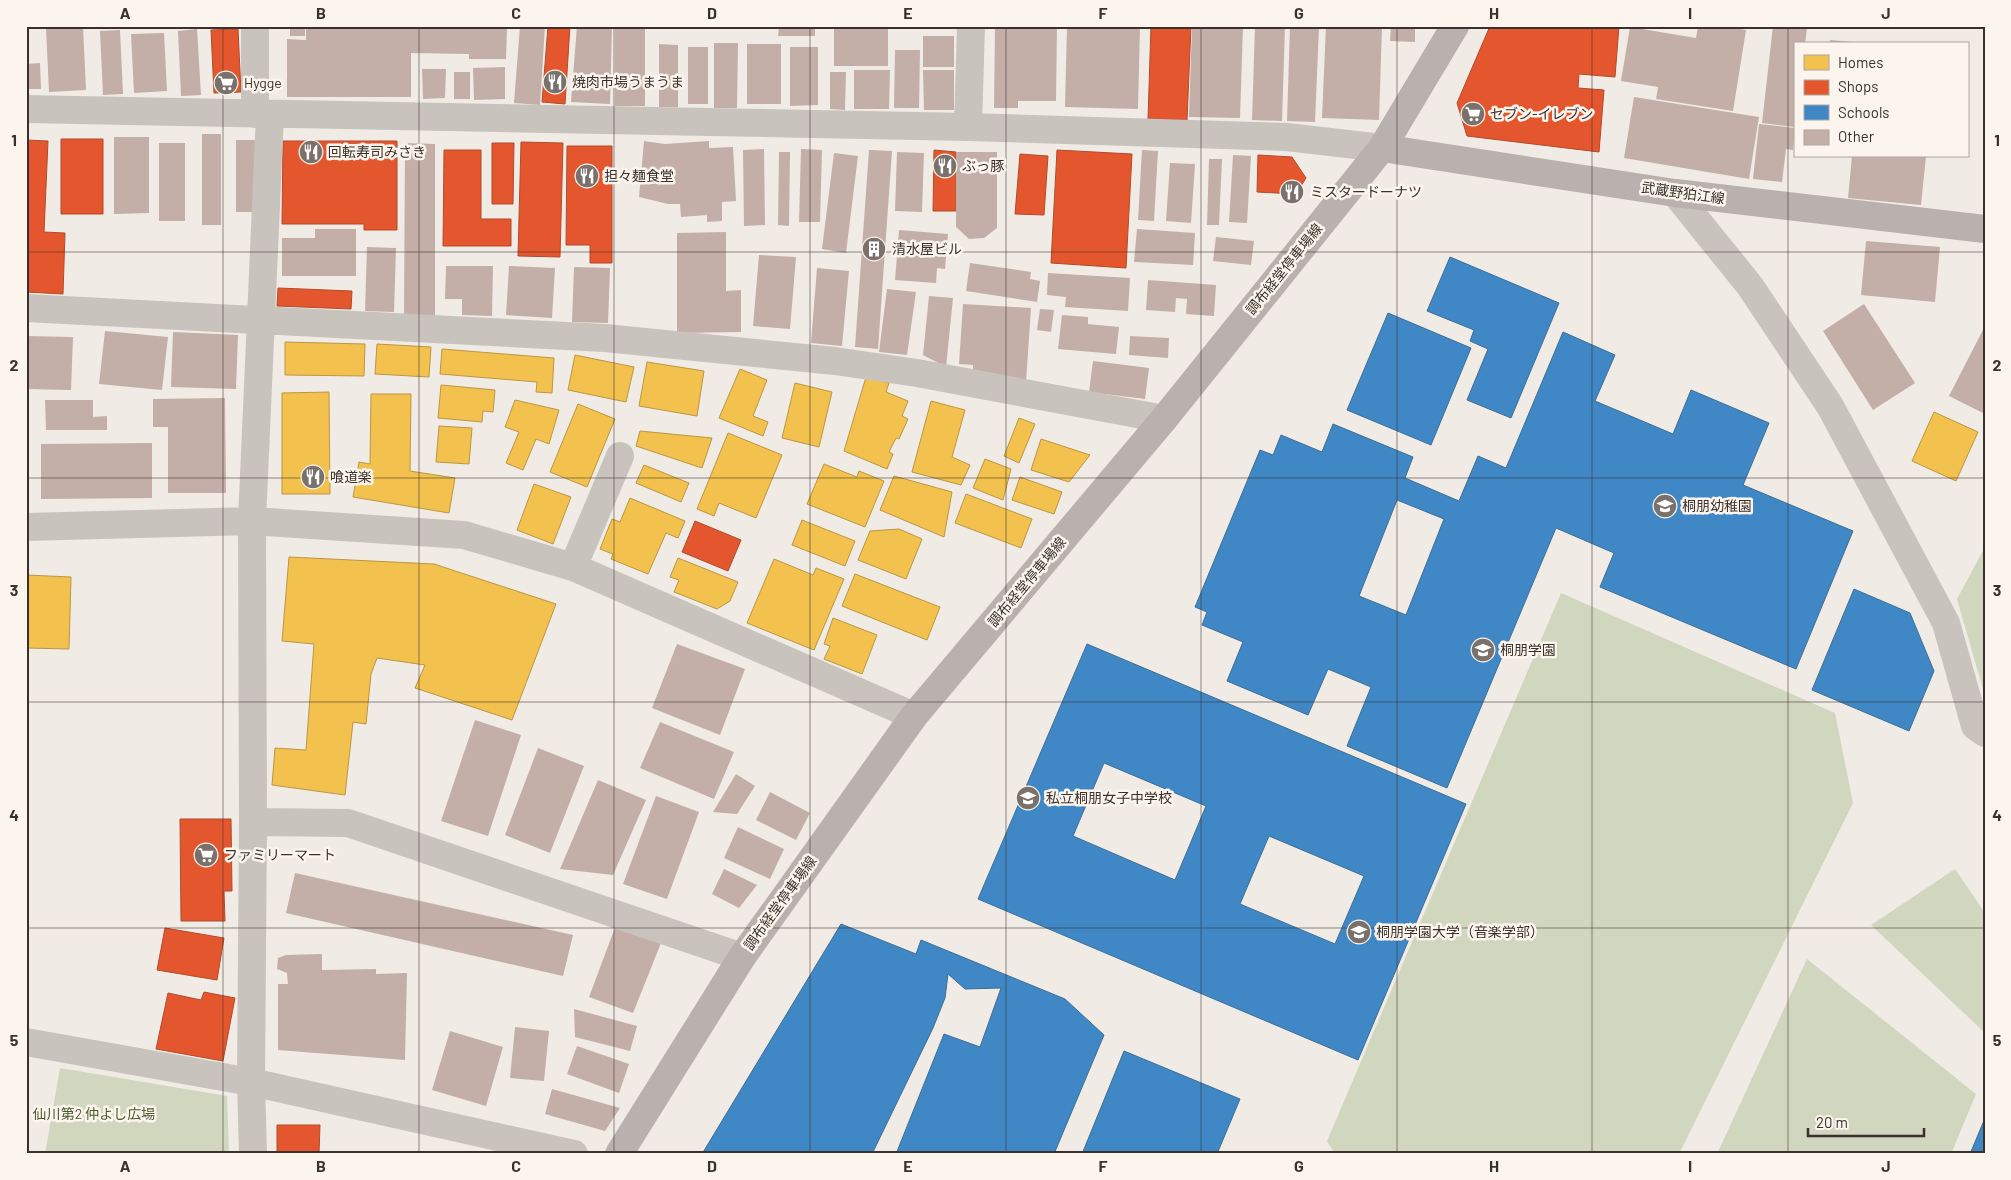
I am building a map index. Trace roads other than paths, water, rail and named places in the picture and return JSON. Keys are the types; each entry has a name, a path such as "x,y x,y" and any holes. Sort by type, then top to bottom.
{"main road":[{"name":"調布経堂停車場線","path":"619,1154 742,957 914,716 1164,419 1382,148 1455,26"},
{"name":"武蔵野狛江線","path":"1382,148 1675,193 1985,229"}],"street":[{"path":"253,1154 251,1082 253,822 252,521 260,319 262,114 256,26"},
{"path":"968,127 971,26"},
{"path":"26,109 968,127 1286,137 1382,148"},
{"path":"1675,193 1750,286 1830,406 1946,623 1975,726 1985,734"},
{"path":"26,308 605,338 835,361 917,373 1164,419"},
{"path":"573,566 620,456"},
{"path":"26,527 252,521 464,535 573,566 914,716"},
{"path":"253,822 348,823 742,957"},
{"path":"26,1042 251,1082 574,1154"}],"place":[{"name":"焼肉市場うまうま","path":"555,82"},
{"name":"Hygge","path":"226,83"},
{"name":"セブン-イレブン","path":"1473,114"},
{"name":"回転寿司みさき","path":"311,152"},
{"name":"ぶっ豚","path":"945,166"},
{"name":"担々麺食堂","path":"587,176"},
{"name":"ミスタードーナツ","path":"1292,192"},
{"name":"清水屋ビル","path":"874,249"},
{"name":"喰道楽","path":"313,477"},
{"name":"桐朋幼稚園","path":"1665,506"},
{"name":"桐朋学園","path":"1483,650"},
{"name":"私立桐朋女子中学校","path":"1028,798"},
{"name":"ファミリーマート","path":"206,855"},
{"name":"桐朋学園大学（音楽学部）","path":"1359,932"}],"park label":[{"name":"仙川第2 仲よし広場","path":"94,1114"}]}
